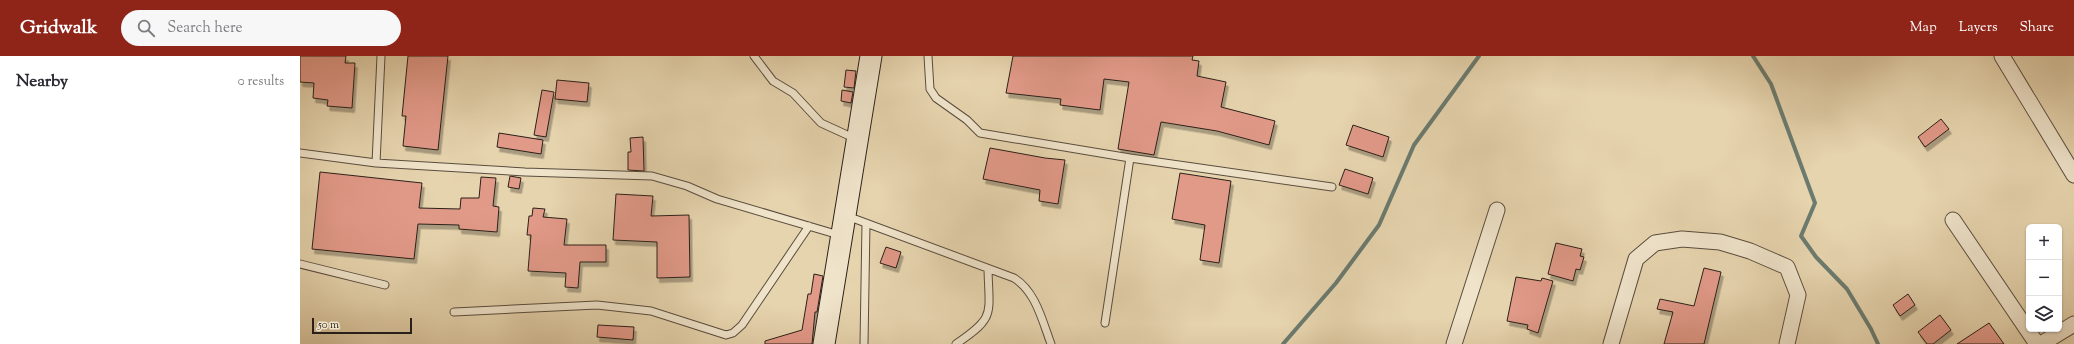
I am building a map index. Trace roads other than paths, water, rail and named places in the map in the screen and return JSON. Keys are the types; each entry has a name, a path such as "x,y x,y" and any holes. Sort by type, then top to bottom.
{"street":[{"path":"824,344 871,56"},
{"path":"2002,56 2074,175"},
{"path":"1454,344 1497,210"},
{"path":"1953,220 2037,344"},
{"path":"1610,344 1636,258 1655,243 1682,239 1720,242 1761,255 1787,267 1798,295 1787,344"},
{"path":"2041,344 2074,324"}],"lane":[{"path":"376,163 381,56"},
{"path":"754,56 773,81 793,93 821,123 857,139"},
{"path":"928,56 930,89 936,98 967,120 980,133 1130,158 1332,187"},
{"path":"300,153 376,163 525,172 652,176 687,186 718,199 841,236"},
{"path":"1105,323 1130,158"},
{"path":"845,215 988,270 1014,278 1023,284 1030,292 1051,344"},
{"path":"864,344 866,223"},
{"path":"454,312 597,305 651,311 726,335 733,333 742,325 809,226"},
{"path":"300,264 385,285"},
{"path":"956,344 977,330 989,313 988,270"}],"waterway":[{"path":"1283,344 1336,283 1379,225 1414,145 1479,56"},
{"path":"1753,56 1771,84 1815,203 1801,236 1816,257 1847,289 1871,329 1878,344"}]}
